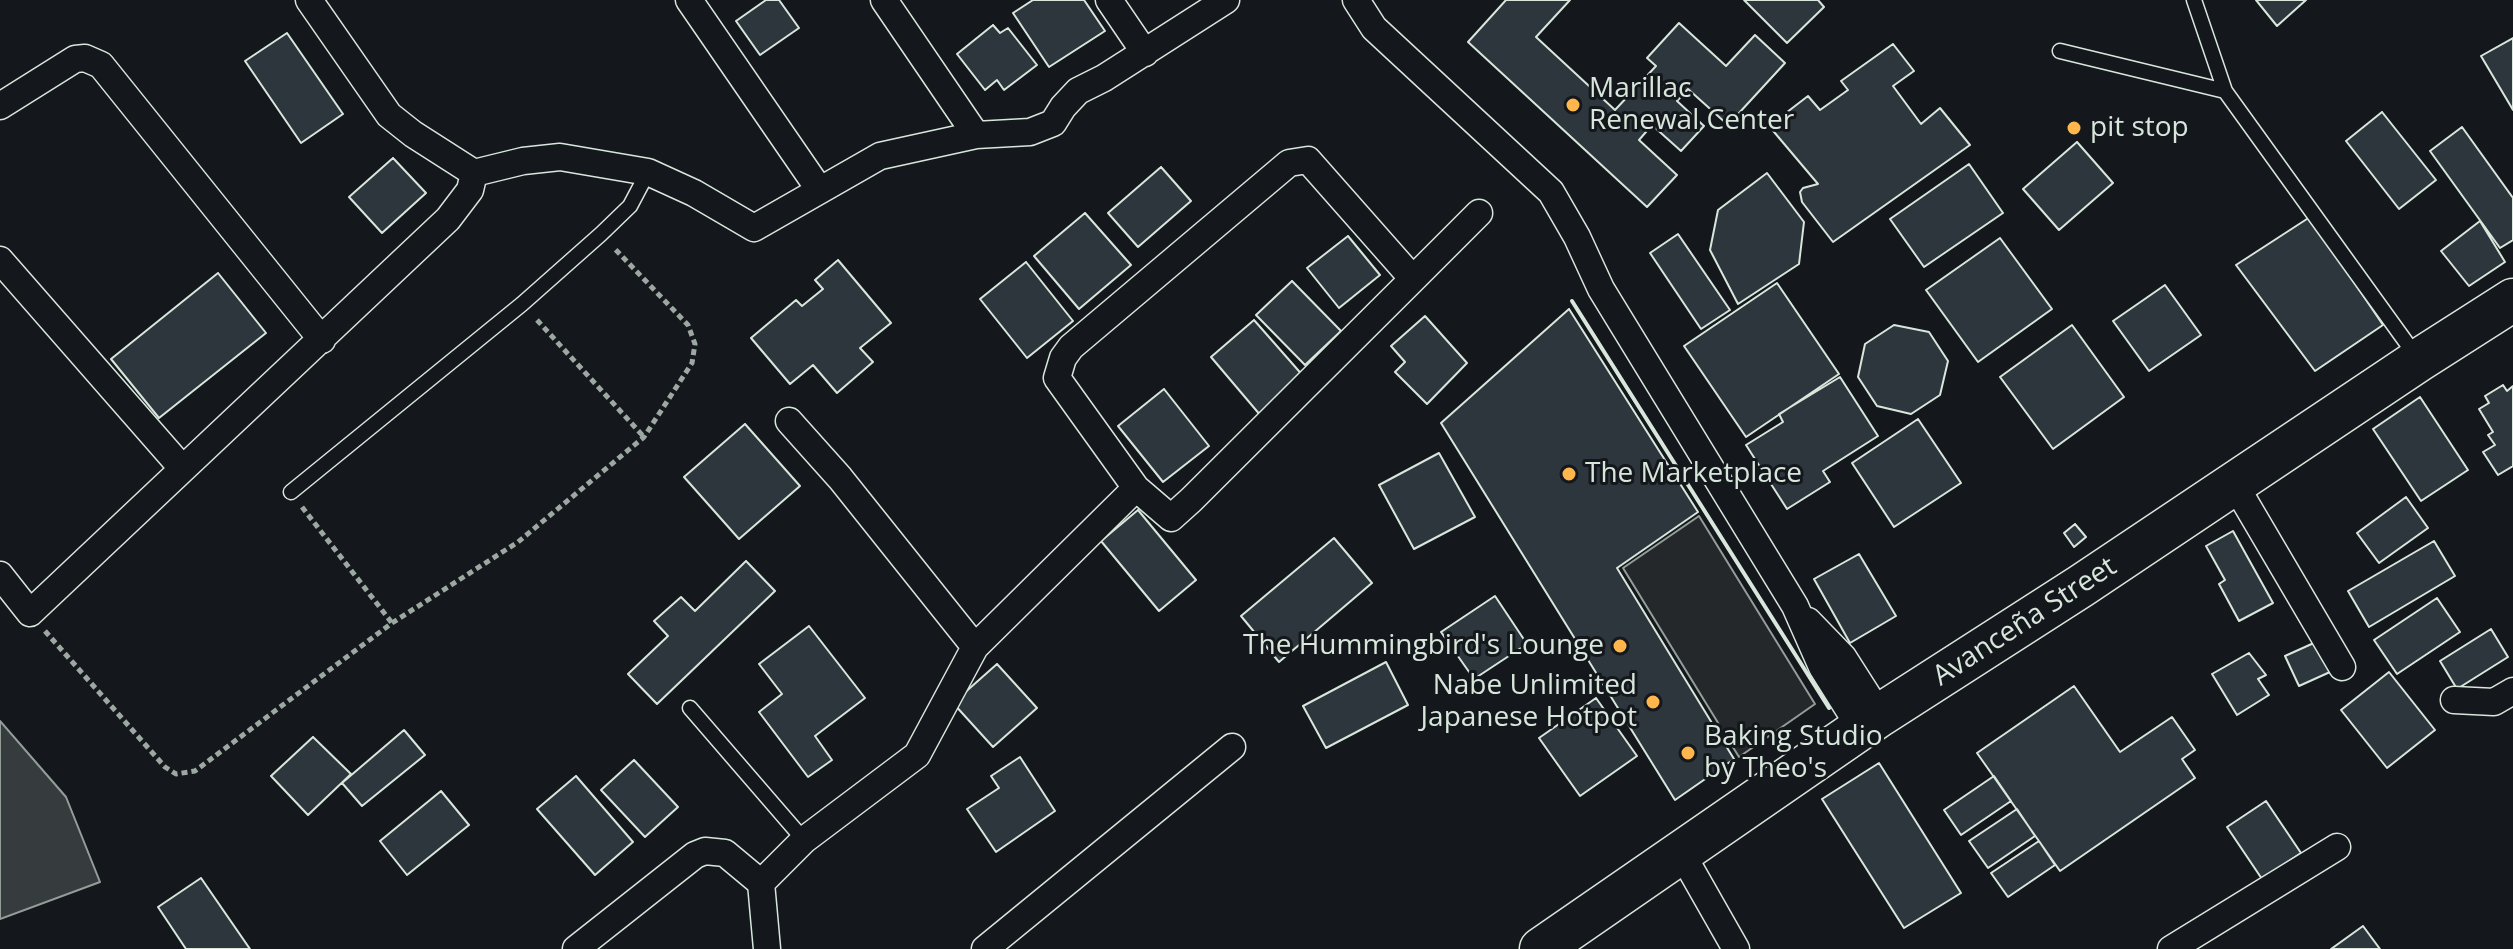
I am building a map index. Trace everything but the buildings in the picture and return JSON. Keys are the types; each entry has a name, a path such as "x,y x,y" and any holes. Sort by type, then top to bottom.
{"main road":[{"name":"Avanceña Street","path":"1541,949 1870,722 2513,300"}],"street":[{"path":"309,0 389,115 474,173 523,161 560,157 648,172 694,193 754,228 880,156 976,135 1030,132 1053,123 1078,91 1145,53 1226,0"},
{"path":"689,0 819,189"},
{"path":"884,0 976,135"},
{"path":"1109,0 1145,53"},
{"path":"1356,0 1374,28 1551,192 1609,302 1795,606 1843,657 1870,722"},
{"path":"0,106 75,59 94,60 101,65 322,340"},
{"path":"1413,279 1308,160 1289,163 1083,336 1063,358 1057,378 1136,488 1171,518 1413,279 1479,213"},
{"path":"0,575 30,613 448,219 470,190 474,173"},
{"path":"0,260 182,468"},
{"path":"789,421 840,478 975,647"},
{"path":"2235,485 2342,667"},
{"path":"761,883 804,840 917,755 975,647 1136,488"},
{"path":"2454,700 2494,702 2513,691"},
{"path":"985,949 1232,747"},
{"path":"2171,949 2337,847"},
{"path":"576,949 695,855 705,851 725,853 761,883 767,949"},
{"path":"1682,854 1736,949"}],"lane":[{"path":"2194,0 2225,91 2419,360"},
{"path":"2060,51 2225,91"},
{"path":"291,492 522,304 601,234 630,206 648,172"},
{"path":"690,708 804,840"}],"path":[{"path":"30,613 165,767 176,774 195,771 392,623 518,542 644,437 692,363 695,344 688,325 601,234"},
{"path":"522,304 644,437"},
{"path":"291,492 392,623"}],"shaded area":[{"path":"1699,516 1815,704 1739,757 1623,568"},
{"path":"0,721 66,797 100,882 0,919"}],"wall":[{"path":"1572,301 1829,708"}],"place":[{"name":"Marillac Renewal Center","path":"1573,105"},
{"name":"pit stop","path":"2074,128"},
{"name":"The Marketplace","path":"1569,474"},
{"name":"The Hummingbird's Lounge","path":"1620,646"},
{"name":"Nabe Unlimited Japanese Hotpot","path":"1653,702"},
{"name":"Baking Studio by Theo's","path":"1688,753"}]}
